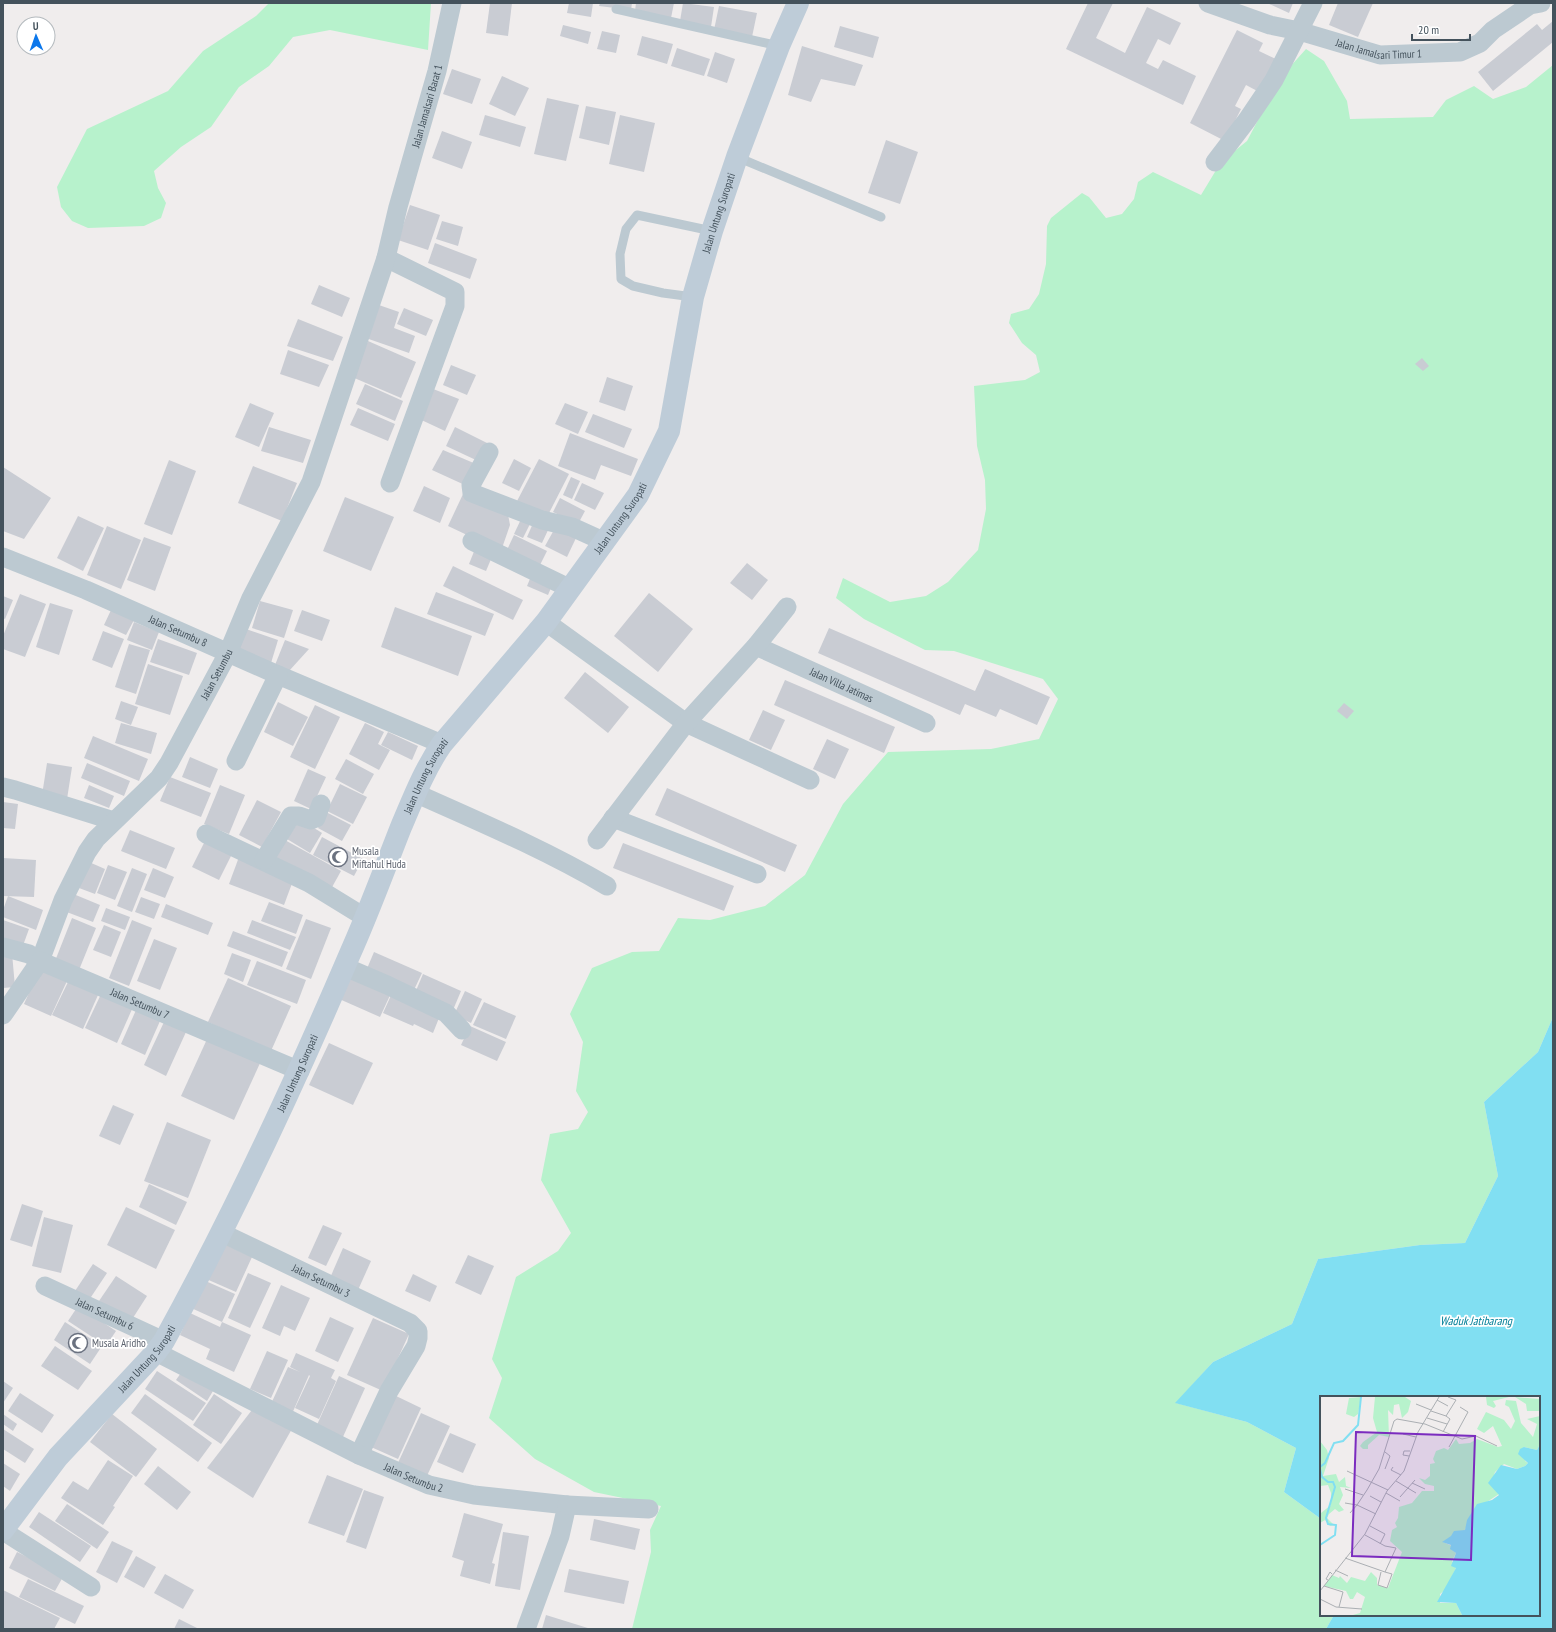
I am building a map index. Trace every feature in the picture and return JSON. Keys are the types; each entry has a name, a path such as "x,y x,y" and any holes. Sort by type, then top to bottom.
{"main road":[{"name":"Jalan Untung Suropati","path":"3,1530 58,1457 160,1347 222,1233 300,1071 366,918 415,793 431,760 442,744 546,622 638,495 669,431 693,297 712,231 736,157 779,46 798,3"}],"street":[{"name":"Jalan Jamalsari Barat 1","path":"386,258 398,208 436,71 452,3"},
{"name":"Jalan Jamalsari Timur 1","path":"1208,3 1270,25 1299,31 1380,55 1460,52 1480,43 1492,30 1530,5 1541,3"},
{"path":"1215,162 1247,120 1274,80 1313,3"},
{"path":"386,258 455,292 455,306 390,483"},
{"name":"Jalan Setumbu","path":"40,961 63,900 87,852 96,839 159,778 228,653 251,598 311,482 386,258"},
{"path":"489,452 471,485 472,493 542,520 572,527 604,542"},
{"path":"472,541 571,589"},
{"name":"Jalan Setumbu 8","path":"3,557 86,590 278,675 442,744"},
{"path":"597,840 686,723 756,646 787,607"},
{"path":"546,622 686,723 810,780"},
{"name":"Jalan Villa Jatimas","path":"756,646 926,723"},
{"path":"236,761 278,675"},
{"path":"3,787 114,822"},
{"path":"415,793 499,830 572,866 607,886"},
{"path":"264,860 291,816 299,816 311,820 316,818 320,804"},
{"path":"613,818 757,874"},
{"path":"206,834 264,860 309,883 366,918"},
{"name":"Jalan Setumbu 7","path":"3,947 29,954 40,961 300,1071"},
{"path":"3,1015 40,961"},
{"path":"345,967 446,1012 462,1030"},
{"name":"Jalan Setumbu 3","path":"222,1233 410,1323 418,1331 416,1346 389,1391 359,1455"},
{"name":"Jalan Setumbu 6","path":"45,1286 160,1347"},
{"name":"Jalan Setumbu 2","path":"160,1347 359,1455 429,1485 474,1495 566,1505 649,1509"},
{"path":"526,1629 560,1536 566,1505"},
{"path":"3,1530 91,1587"}],"lane":[{"path":"616,9 779,46"},
{"path":"736,157 881,217"},
{"path":"693,297 663,293 632,286 621,279 620,254 626,229 637,215 712,231"}],"green space":[{"path":"269,3 431,3 428,50 330,30 293,37 269,66 239,87 211,127 181,147 154,171 158,188 166,203 161,218 144,226 88,228 72,221 61,207 57,187 87,129 168,91 203,51 256,16"},
{"path":"1306,49 1324,61 1347,101 1350,119 1433,117 1446,100 1474,86 1493,99 1526,87 1553,65 1553,1017 1538,1052 1484,1102 1498,1176 1465,1243 1420,1245 1318,1259 1292,1324 1213,1362 1176,1403 1247,1422 1296,1448 1284,1492 1320,1518 1320,1616 1333,1616 1326,1629 632,1629 651,1552 650,1530 661,1506 594,1492 535,1459 489,1418 502,1378 492,1359 516,1277 558,1251 571,1233 541,1180 550,1134 578,1129 588,1112 576,1091 583,1042 570,1014 592,968 632,952 659,951 678,918 710,920 765,906 805,875 843,804 888,752 991,749 1039,739 1058,699 1043,679 954,651 925,650 864,619 836,598 843,578 890,602 926,596 948,582 978,550 986,509 985,480 977,446 974,386 1025,380 1040,372 1036,355 1022,343 1009,323 1011,314 1029,309 1039,294 1046,264 1047,226 1051,218 1082,193 1089,197 1106,218 1122,214 1134,199 1138,182 1153,172 1201,195 1221,162 1247,141 1280,78"}],"water":[{"name":"Waduk Jatibarang","path":"1553,1017 1553,1629 1326,1629 1333,1616 1540,1616 1540,1396 1320,1396 1320,1518 1284,1492 1296,1448 1247,1422 1175,1403 1213,1362 1292,1324 1318,1259 1420,1245 1465,1243 1498,1176 1484,1102 1538,1052"}],"building":[{"path":"490,3 512,3 508,36 486,33"},
{"path":"569,3 593,3 591,17 567,13"},
{"path":"600,3 632,3 631,10 599,6"},
{"path":"636,3 674,3 671,18 635,11"},
{"path":"683,3 714,7 711,27 680,21"},
{"path":"1088,3 1113,3 1096,38 1125,53 1147,7 1181,23 1170,45 1158,39 1146,63 1158,69 1163,60 1196,76 1183,105 1066,49"},
{"path":"1267,3 1293,3 1289,13"},
{"path":"1338,3 1373,3 1358,37 1329,25"},
{"path":"719,6 757,13 752,37 714,30"},
{"path":"1553,21 1553,42 1493,91 1478,72 1537,24 1542,30"},
{"path":"563,25 591,32 588,44 560,36"},
{"path":"840,26 879,37 873,58 834,47"},
{"path":"1237,30 1263,43 1259,51 1278,60 1261,93 1246,85 1235,106 1241,109 1225,141 1190,123"},
{"path":"602,31 620,35 616,53 597,49"},
{"path":"642,36 673,44 667,64 637,55"},
{"path":"802,46 863,65 855,86 821,79 811,102 788,95"},
{"path":"677,48 710,59 704,76 671,66"},
{"path":"715,52 735,59 727,83 707,76"},
{"path":"452,69 481,79 472,104 443,94"},
{"path":"502,76 529,88 515,116 489,104"},
{"path":"547,98 579,105 566,161 534,154"},
{"path":"586,106 616,112 609,145 579,138"},
{"path":"485,115 526,127 520,147 479,135"},
{"path":"620,115 655,123 644,172 609,164"},
{"path":"442,131 472,142 462,169 432,158"},
{"path":"886,140 918,152 900,204 868,193"},
{"path":"410,205 440,215 428,250 398,240"},
{"path":"442,221 463,227 458,246 436,239"},
{"path":"435,243 477,259 470,279 428,263"},
{"path":"319,285 350,298 342,317 311,304"},
{"path":"376,304 399,312 394,328 415,336 409,353 363,337"},
{"path":"404,308 433,320 426,336 397,324"},
{"path":"298,319 343,337 333,361 287,346"},
{"path":"368,341 416,362 401,398 352,377"},
{"path":"288,350 329,365 319,387 280,374"},
{"path":"1422,358 1429,366 1423,371 1415,364"},
{"path":"451,365 476,375 467,395 443,385"},
{"path":"607,377 633,386 625,411 599,402"},
{"path":"365,384 403,401 395,421 356,404"},
{"path":"428,387 459,399 445,431 415,417"},
{"path":"250,403 274,413 259,447 235,437"},
{"path":"565,403 588,412 578,434 555,424"},
{"path":"358,408 395,424 388,441 350,425"},
{"path":"593,414 632,429 624,448 585,432"},
{"path":"269,427 311,440 303,463 261,451"},
{"path":"455,427 487,443 478,461 446,446"},
{"path":"570,433 638,459 631,476 601,465 595,480 558,466"},
{"path":"443,450 476,464 467,486 432,470"},
{"path":"514,459 531,468 519,491 502,483"},
{"path":"539,459 569,474 547,517 516,503"},
{"path":"169,460 196,471 172,535 144,524"},
{"path":"253,466 297,483 282,521 238,503"},
{"path":"3,467 51,498 24,539 3,531"},
{"path":"571,477 580,481 572,499 563,495"},
{"path":"582,483 604,493 595,510 574,500"},
{"path":"424,486 450,498 440,523 413,511"},
{"path":"464,492 507,509 510,525 501,551 448,526"},
{"path":"345,497 394,517 371,571 323,551"},
{"path":"560,498 585,511 578,524 553,512"},
{"path":"523,515 532,520 523,538 514,534"},
{"path":"78,516 104,528 83,571 57,558"},
{"path":"534,521 549,528 542,543 527,537"},
{"path":"107,526 141,540 121,589 87,575"},
{"path":"555,528 576,538 567,557 545,546"},
{"path":"514,535 547,551 540,565 507,550"},
{"path":"144,537 171,547 155,591 127,580"},
{"path":"477,544 494,552 486,571 469,564"},
{"path":"747,563 768,580 752,600 730,583"},
{"path":"453,566 523,600 513,620 443,586"},
{"path":"532,574 553,583 548,595 527,586"},
{"path":"436,592 494,614 485,636 427,614"},
{"path":"649,593 693,629 658,672 614,636"},
{"path":"20,594 46,604 25,657 3,649 3,636"},
{"path":"3,596 13,600 5,619 3,618"},
{"path":"260,601 293,610 284,638 252,628"},
{"path":"50,603 73,610 59,655 36,647"},
{"path":"395,607 472,636 458,676 381,647"},
{"path":"111,610 134,620 126,635 104,625"},
{"path":"302,610 330,620 322,641 294,631"},
{"path":"134,622 159,632 152,650 127,640"},
{"path":"829,628 975,691 985,669 1050,697 1037,725 1000,709 996,717 965,704 960,715 818,653"},
{"path":"246,629 278,640 271,663 238,652"},
{"path":"103,631 124,639 112,668 92,660"},
{"path":"158,639 197,653 189,675 150,662"},
{"path":"285,640 309,649 289,671 275,665"},
{"path":"129,644 150,650 136,694 115,687"},
{"path":"148,664 183,676 170,715 135,704"},
{"path":"585,672 629,707 608,733 564,698"},
{"path":"785,680 895,727 884,753 774,705"},
{"path":"121,701 138,707 131,725 115,719"},
{"path":"278,702 308,717 293,746 264,732"},
{"path":"1344,703 1354,711 1347,719 1337,711"},
{"path":"315,705 340,717 315,769 290,757"},
{"path":"763,710 785,720 771,750 749,740"},
{"path":"121,723 157,733 151,754 115,743"},
{"path":"365,723 384,732 378,744 390,750 379,770 349,754"},
{"path":"388,732 418,746 412,760 381,745"},
{"path":"93,736 148,759 139,781 84,758"},
{"path":"827,739 849,749 835,779 813,769"},
{"path":"190,757 218,769 210,788 182,777"},
{"path":"346,759 374,774 363,794 335,779"},
{"path":"47,763 72,767 67,799 42,795"},
{"path":"87,763 130,781 124,796 81,778"},
{"path":"308,769 326,777 311,809 294,801"},
{"path":"170,777 211,793 201,817 160,801"},
{"path":"340,784 367,797 353,824 327,811"},
{"path":"89,785 114,796 109,808 84,798"},
{"path":"220,785 245,795 229,834 204,824"},
{"path":"667,788 797,845 785,872 655,815"},
{"path":"257,800 281,812 262,847 239,835"},
{"path":"3,802 18,804 15,829 3,828"},
{"path":"326,812 351,825 342,841 318,828"},
{"path":"300,819 322,833 310,853 287,839"},
{"path":"130,830 175,848 166,869 121,851"},
{"name":"Musala Miftahul Huda","path":"322,837 363,859 354,876 313,855"},
{"path":"283,839 341,871 331,889 273,857"},
{"path":"205,841 232,854 219,880 192,867"},
{"path":"623,843 734,886 724,911 613,868"},
{"path":"239,857 294,878 284,905 229,884"},
{"path":"3,858 36,860 34,897 3,896"},
{"path":"89,862 105,869 95,894 79,888"},
{"path":"108,865 127,872 115,900 97,893"},
{"path":"132,868 147,874 132,912 117,906"},
{"path":"153,868 174,877 165,898 144,890"},
{"path":"71,893 100,905 93,922 64,911"},
{"path":"8,896 43,910 36,930 3,917 3,910"},
{"path":"141,897 160,904 154,919 135,912"},
{"path":"269,902 303,915 296,934 261,921"},
{"path":"166,904 213,923 208,935 161,917"},
{"path":"106,908 130,917 125,930 101,921"},
{"path":"72,918 96,928 79,970 55,961"},
{"path":"306,919 331,928 311,979 286,969"},
{"path":"3,920 29,929 21,951 3,944"},
{"path":"132,920 152,928 129,986 109,978"},
{"path":"252,920 296,937 290,950 247,933"},
{"path":"104,925 121,932 111,957 93,950"},
{"path":"233,931 288,952 282,967 227,946"},
{"path":"154,939 177,948 160,990 137,981"},
{"path":"374,952 422,973 413,992 366,971"},
{"path":"12,953 15,987 3,988 3,954"},
{"path":"232,953 251,960 243,982 224,974"},
{"path":"257,961 306,980 297,1004 247,985"},
{"path":"40,968 67,981 51,1016 24,1004"},
{"path":"349,971 392,991 380,1017 337,998"},
{"path":"423,974 461,991 453,1010 415,993"},
{"path":"228,978 291,1006 271,1051 208,1022"},
{"path":"68,982 98,995 83,1029 52,1015"},
{"path":"393,991 439,1018 433,1033 414,1024 413,1026 383,1013"},
{"path":"465,991 482,999 471,1023 454,1015"},
{"path":"102,992 133,1007 117,1043 85,1028"},
{"path":"484,1002 516,1016 506,1039 473,1025"},
{"path":"136,1010 160,1021 145,1055 121,1044"},
{"path":"164,1022 186,1032 166,1076 144,1065"},
{"path":"470,1026 506,1042 497,1061 461,1045"},
{"path":"208,1037 261,1061 234,1120 181,1096"},
{"path":"329,1043 373,1063 353,1105 309,1085"},
{"path":"113,1105 134,1114 120,1145 99,1136"},
{"path":"167,1122 211,1140 188,1198 144,1181"},
{"path":"149,1184 187,1202 176,1225 139,1207"},
{"path":"22,1204 43,1211 32,1247 10,1240"},
{"path":"126,1207 175,1230 156,1269 107,1245"},
{"path":"44,1217 73,1225 61,1273 32,1266"},
{"path":"323,1225 342,1233 326,1266 308,1258"},
{"path":"220,1242 252,1257 236,1292 204,1278"},
{"path":"343,1248 371,1261 358,1290 330,1278"},
{"path":"468,1255 494,1266 481,1295 455,1283"},
{"path":"93,1264 107,1273 89,1300 75,1291"},
{"path":"248,1273 271,1283 250,1328 228,1318"},
{"path":"413,1274 437,1286 430,1302 405,1291"},
{"path":"116,1276 147,1296 131,1321 99,1301"},
{"path":"201,1279 235,1294 222,1322 189,1307"},
{"path":"281,1285 310,1298 295,1331 284,1326 280,1336 262,1328"},
{"path":"78,1306 116,1331 106,1346 68,1321"},
{"path":"190,1313 220,1327 222,1322 251,1335 234,1372 206,1359 210,1349 180,1335"},
{"path":"330,1317 354,1328 338,1362 315,1351"},
{"path":"373,1318 409,1334 383,1391 347,1375"},
{"name":"Musala Aridho","path":"65,1322 102,1346 90,1364 54,1340"},
{"path":"55,1346 92,1371 78,1390 41,1366"},
{"path":"267,1351 288,1360 271,1398 250,1389"},
{"path":"296,1353 335,1370 331,1378 336,1381 319,1419 295,1408 310,1376 309,1375 291,1416 270,1406 288,1367 300,1372 290,1367"},
{"path":"183,1370 216,1386 207,1401 176,1380"},
{"path":"157,1371 206,1403 193,1421 145,1389"},
{"path":"339,1376 365,1388 342,1439 316,1427"},
{"path":"3,1381 13,1388 3,1403"},
{"path":"20,1393 54,1415 42,1433 8,1411"},
{"path":"145,1394 212,1443 198,1462 131,1413"},
{"path":"214,1394 242,1413 221,1444 193,1425"},
{"path":"394,1395 421,1408 398,1459 371,1447"},
{"path":"255,1406 293,1427 253,1498 207,1468"},
{"path":"421,1413 450,1426 426,1478 397,1465"},
{"path":"3,1414 17,1424 13,1431 3,1424"},
{"path":"112,1414 157,1449 136,1477 90,1442"},
{"path":"3,1429 34,1449 25,1463 3,1449"},
{"path":"450,1433 476,1444 463,1473 437,1462"},
{"path":"108,1460 133,1476 113,1506 115,1507 103,1525 61,1498 73,1481 88,1490"},
{"path":"3,1463 20,1474 10,1491 3,1486"},
{"path":"158,1466 191,1492 177,1510 144,1484"},
{"path":"327,1475 363,1489 344,1536 308,1523"},
{"path":"364,1490 384,1497 366,1549 346,1542"},
{"path":"67,1504 109,1532 97,1549 55,1521"},
{"path":"39,1512 91,1546 80,1562 29,1527"},
{"path":"464,1513 503,1524 492,1563 495,1564 490,1584 460,1576 464,1561 452,1557"},
{"path":"594,1519 640,1529 635,1550 590,1540"},
{"path":"503,1532 529,1536 520,1590 495,1586"},
{"path":"112,1541 133,1551 117,1583 96,1572"},
{"path":"17,1552 64,1575 55,1591 9,1568"},
{"path":"136,1556 156,1567 144,1588 124,1577"},
{"path":"569,1569 629,1581 624,1604 564,1592"},
{"path":"165,1574 194,1590 183,1609 154,1593"},
{"path":"28,1579 84,1606 75,1624 19,1597"},
{"path":"3,1590 60,1618 54,1629 3,1628"},
{"path":"546,1615 591,1629 542,1629"},
{"path":"179,1619 199,1629 174,1629"}],"place":[{"name":"Musala Miftahul Huda","path":"338,857"},
{"name":"Musala Aridho","path":"78,1343"}]}
